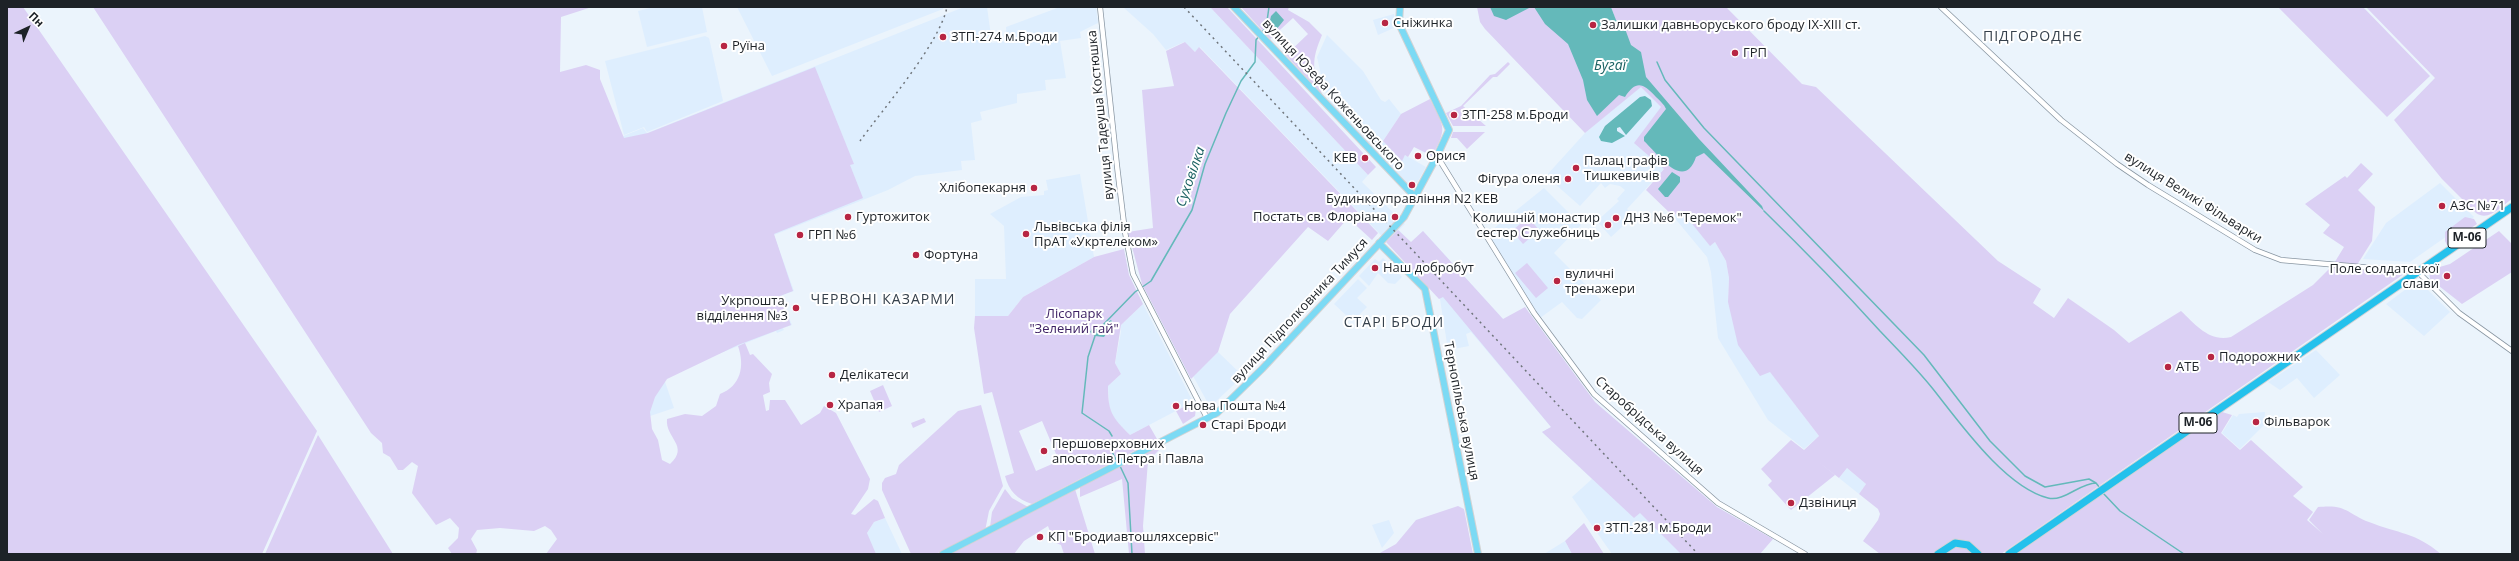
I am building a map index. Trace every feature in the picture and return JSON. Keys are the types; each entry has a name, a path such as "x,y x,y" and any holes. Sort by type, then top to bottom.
{"highway":[{"name":"М-06","path":"2009,554 2512,207"},
{"path":"1938,554 1955,543 1968,545 1978,554"}],"main road":[{"name":"вулиця Юзефа Коженьовського","path":"1234,7 1416,198"},
{"name":"вулиця Підполковника Тимуся","path":"943,554 1217,413 1262,369 1379,242 1404,217 1416,198 1449,130 1399,24 1400,7"},
{"name":"Тернопільська вулиця","path":"1379,242 1425,289 1478,554"}],"street":[{"name":"вулиця Тадеуша Костюшка","path":"1100,7 1125,232 1133,274 1207,418"},
{"name":"вулиця Великі Фільварки","path":"1941,7 2061,120 2117,164 2148,185 2255,250 2281,260 2418,272"},
{"name":"Старобрідська вулиця","path":"1437,156 1534,313 1594,394 1718,503 1805,554"},
{"path":"2418,272 2459,313 2512,351"}],"shaded area":[{"path":"654,7 702,7 707,32 647,47 638,11"},
{"path":"737,7 943,7 943,9 772,76"},
{"path":"964,7 987,7 992,43 1007,41 1006,27 1060,7 1096,7 1098,23 1080,32 1081,38 1060,41 1066,78 1045,80 1046,90 1017,94 1017,103 980,112 982,120 971,123 975,160 961,161 962,170 915,176 888,190 774,235 794,291 780,296 792,325 783,328 784,330 777,333 776,331 663,376 674,408 647,417 478,195 643,128 647,133"},
{"path":"1123,7 1210,7 1368,175 1362,182 1405,224 1399,230 1411,243 1423,231 1503,319 1744,554 1612,554 1572,497 1592,479 1542,432 1551,427 1471,332 1466,334 1469,346 1448,350 1440,299 1427,283 1200,47 1195,52 1184,42 1166,50 1153,34"},
{"path":"1394,14 1396,27 1378,35 1373,20"},
{"path":"1327,35 1363,71 1381,100 1385,102 1389,99 1401,114 1383,141 1402,160 1405,155 1426,167 1413,190 1333,109 1324,88 1317,57"},
{"path":"705,36 709,38 723,101 647,132 644,127 624,135 605,61"},
{"path":"1641,86 1661,107 1664,169 1627,209 1634,216 1611,237 1597,221 1619,201 1617,199 1625,190 1620,186 1610,184 1605,188 1601,183 1580,206 1546,176 1585,133"},
{"path":"1080,174 1094,257 1023,297 1008,316 975,316 975,279 1006,279 1004,226 990,214 1021,197 1044,195 1044,191 1048,190 1046,180"},
{"path":"2440,183 2474,217 2410,262 2363,259 2386,223"},
{"path":"1544,188 1581,225 1554,253 1601,300 1582,319 1577,318 1562,302 1540,318 1488,233"},
{"path":"1681,209 1710,245 1715,242 1726,261 1729,278 1728,302 1770,371 1819,436 1804,449 1768,420 1718,338 1711,272 1707,257 1673,216"},
{"path":"1383,258 1402,277 1395,284 1388,283 1378,273 1369,286 1359,276 1375,259 1379,262"},
{"path":"1358,279 1367,288 1357,298 1367,307 1357,317 1353,314 1349,318 1334,304"},
{"path":"2418,280 2450,312 2424,336 2386,304"},
{"path":"1143,304 1193,402 1130,435 1112,417 1109,406 1108,386 1121,374 1115,363 1121,325"},
{"path":"2316,350 2340,375 2314,398 2297,378 2280,390 2268,382"},
{"path":"1218,352 1243,376 1210,407 1193,376"},
{"path":"2265,412 2264,425 2240,449 2222,433 2233,415 2237,417 2239,414"},
{"path":"1847,468 1866,484 1859,494 1839,478"},
{"path":"885,518 902,554 854,554 874,522"},
{"path":"1389,520 1394,533 1382,548 1372,525"},
{"path":"1565,541 1572,554 1544,554"}],"green space":[{"path":"7,7 23,7 317,431 262,554 7,554"},
{"path":"93,7 592,7 561,17 560,72 586,65 600,70 600,79 624,138 648,133 815,67 854,164 850,165 863,198 774,234 793,291 780,296 791,325 738,345 667,379 655,397 650,412 652,429 658,440 662,460 670,464 676,458 678,452 667,426 667,419 685,414 702,416 716,406 720,394 733,386 737,381 741,368 738,346 745,343 750,355 753,354 772,374 769,383 770,392 763,395 766,411 769,410 770,400 785,400 801,425 820,413 824,406 836,413 870,479 868,489 851,514 855,515 874,499 878,501 885,518 874,522 867,533 876,554 546,554 557,539 551,530 545,526 534,531 500,528 477,530 471,539 477,550 476,554 452,554 448,548 458,538 459,528 450,518 436,525 412,493 418,466 412,462 403,470 398,470 390,457 383,453 382,443 371,433"},
{"path":"1210,7 1227,7 1376,167 1368,175"},
{"path":"1241,7 1289,7 1288,10 1309,22 1322,35 1318,44 1314,66 1323,96 1286,55 1308,34 1293,18 1270,39"},
{"path":"1477,7 1549,7 1615,18 1611,7 1726,7 1802,84 1816,87 1998,261 2041,289 2033,303 2054,318 2068,298 2114,330 2129,343 2181,311 2209,335 2223,338 2231,337 2313,285 2333,265 2344,247 2323,233 2330,225 2305,204 2345,176 2347,178 2361,163 2373,174 2358,190 2375,207 2372,241 2357,265 2411,269 2001,554 1983,554 1969,542 1955,541 1943,546 1935,554 1880,554 1863,541 1878,520 1880,514 1878,509 1859,494 1866,484 1847,468 1839,478 1816,460 1835,475 1791,510 1768,485 1772,481 1761,469 1791,440 1804,450 1819,436 1770,372 1760,376 1738,345 1728,302 1729,278 1726,261 1715,242 1710,246 1681,210 1673,216 1646,190 1664,169 1634,143 1661,107 1641,87 1585,133 1485,29 1480,22"},
{"path":"2278,7 2363,7 2430,76 2387,117"},
{"path":"2366,7 2512,7 2512,199 2495,212 2486,216 2476,213 2442,179 2394,120 2435,78"},
{"path":"1185,42 1195,52 1199,47 1378,233 1372,240 1348,218 1328,241 1308,227 1230,314 1218,352 1191,379 1142,284 1128,232 1153,228 1142,90 1174,86 1166,51"},
{"path":"1508,62 1510,64 1497,77 1493,77 1463,106 1486,126 1453,126 1446,113 1461,106 1490,75 1495,74"},
{"path":"1430,99 1441,122 1442,128 1442,133 1437,146 1432,156 1414,147 1408,157 1405,155 1402,161 1383,141 1401,114"},
{"path":"1453,132 1485,132 1467,149 1457,138 1451,138"},
{"path":"1528,217 1539,230 1523,244 1512,231"},
{"path":"2465,217 2474,219 2477,224 2447,245 2445,241 2445,232"},
{"path":"1398,230 1411,242 1423,231 1503,319 1525,307 1595,402 1717,507 1773,539 1760,554 1681,554 1640,513 1634,518 1542,432 1551,427 1443,297 1439,299 1386,242"},
{"path":"2499,231 2512,244 2512,272 2462,304 2430,279 2429,270 2450,264"},
{"name":"Лісопарк \"Зелений гай\"","path":"1124,249 1129,275 1143,304 1121,325 1115,363 1121,374 1108,386 1109,402 1112,414 1130,435 1149,425 1157,439 1032,504 1022,500 1014,494 1005,476 1014,473 992,392 984,394 974,328 975,316 1008,316 1023,297 1094,257","holes":["1042,421 1059,461 1036,471 1019,431"]},
{"path":"1527,263 1548,288 1536,298 1515,273"},
{"name":"вуличні тренажери","path":"1555,276 1559,276 1561,277 1561,285 1555,286 1552,283 1552,279"},
{"path":"883,385 892,406 879,412 870,391"},
{"path":"1193,402 1196,409 1195,416 1183,424 1176,411"},
{"path":"981,405 1003,486 989,511 985,531 936,554 911,554 882,490 882,483 885,478 896,474 899,465 958,411"},
{"path":"2222,412 2232,415 2221,433 2240,450 2251,440 2303,487 2293,496 2313,512 2307,520 2323,534 2309,520 2318,507 2328,506 2341,508 2361,519 2415,537 2441,554 2014,554"},
{"path":"924,418 926,422 913,428 911,423"},
{"path":"318,435 393,554 265,554"},
{"path":"1157,447 1159,450 1148,461 1143,526 1145,554 1129,554 1122,479 1080,497 1080,487"},
{"path":"1005,489 1012,498 1028,507 990,527 992,512"},
{"path":"1075,489 1095,554 1064,554 1061,545 1054,542 1048,526 1024,541 1014,554 949,554"},
{"path":"1458,506 1464,509 1473,554 1378,554 1396,544 1416,520"},
{"path":"1584,523 1604,554 1572,554 1565,541"},
{"path":"1956,546 1966,548 1973,554 1941,554"}],"water":[{"path":"1490,7 1531,7 1506,20 1494,16"},
{"name":"Бугаї","path":"1534,7 1611,7 1616,20 1624,26 1631,45 1641,52 1646,77 1699,139 1762,206 1764,211 1704,153 1696,157 1691,167 1685,171 1678,171 1671,167 1656,154 1644,141 1644,137 1666,109 1651,92 1643,86 1636,86 1625,97 1619,95 1597,116 1587,100 1583,80 1568,44 1545,24"},
{"path":"1276,11 1284,20 1276,30 1269,25 1271,16"},
{"path":"1645,96 1651,100 1652,106 1626,135 1620,127 1617,128 1617,131 1625,136 1612,143 1601,141 1599,137 1605,126 1640,97"},
{"path":"1672,172 1680,177 1680,182 1668,197 1665,197 1658,189"},
{"path":"1111,320 1113,323 1104,337 1095,336 1090,332 1094,325 1101,327"}],"waterway":[{"name":"Суховілка","path":"1261,33 1266,28 1269,7"},
{"name":"Суховілка","path":"1101,327 1135,292 1151,281 1192,210 1205,164 1226,113 1241,81 1255,62 1256,40 1259,36"},
{"path":"1657,62 1665,80 1704,128 1924,355 1990,441 2025,476 2045,487 2089,479 2096,483"},
{"path":"1764,211 1823,270 1907,360 1927,382 1970,436 2000,468 2032,492 2048,498 2054,499 2090,484 2096,483 2100,488"},
{"name":"Суховілка","path":"1095,336 1088,357 1082,413 1109,431 1112,436"},
{"name":"Суховілка","path":"1112,445 1113,454 1118,463"},
{"name":"Суховілка","path":"1120,466 1128,483 1132,554"},
{"path":"2103,493 2120,511 2184,554"}],"railway":[{"path":"860,141 910,76 934,39 947,7"},
{"path":"1184,7 1698,554"}],"place":[{"name":"Сніжинка","path":"1385,23"},
{"name":"Залишки давньоруського броду IX-XIII ст.","path":"1593,25"},
{"name":"ЗТП-274 м.Броди","path":"943,37"},
{"name":"Руїна","path":"724,46"},
{"name":"ГРП","path":"1735,53"},
{"name":"ЗТП-258 м.Броди","path":"1454,115"},
{"name":"Орися","path":"1418,156"},
{"name":"КЕВ","path":"1365,158"},
{"name":"Палац графів Тишкевичів","path":"1576,168"},
{"name":"Фігура оленя","path":"1568,179"},
{"name":"Будинкоуправління N2 КЕВ","path":"1412,185"},
{"name":"Хлібопекарня","path":"1034,188"},
{"name":"АЗС №71","path":"2442,206"},
{"name":"Гуртожиток","path":"848,217"},
{"name":"Постать св. Флоріана","path":"1395,217"},
{"name":"ДНЗ №6 \"Теремок\"","path":"1616,218"},
{"name":"Колишній монастир сестер Служебниць","path":"1608,225"},
{"name":"Львівська філія ПрАТ «Укртелеком»","path":"1026,234"},
{"name":"ГРП №6","path":"800,235"},
{"name":"Фортуна","path":"916,255"},
{"name":"Наш добробут","path":"1375,268"},
{"name":"Поле солдатської слави","path":"2447,276"},
{"name":"вуличні тренажери","path":"1557,281"},
{"name":"Укрпошта, відділення №3","path":"796,308"},
{"name":"Подорожник","path":"2211,357"},
{"name":"АТБ","path":"2168,367"},
{"name":"Делікатеси","path":"832,375"},
{"name":"Храпая","path":"830,405"},
{"name":"Нова Пошта №4","path":"1176,406"},
{"name":"Фільварок","path":"2256,422"},
{"name":"Старі Броди","path":"1203,425"},
{"name":"Першоверховних апостолів Петра і Павла","path":"1044,451"},
{"name":"Дзвіниця","path":"1791,503"},
{"name":"ЗТП-281 м.Броди","path":"1597,528"},
{"name":"КП \"Бродиавтошляхсервіс\"","path":"1040,537"}],"district":[{"name":"ПІДГОРОДНЄ","path":"2033,37"},
{"name":"ЧЕРВОНІ КАЗАРМИ","path":"883,300"},
{"name":"СТАРІ БРОДИ","path":"1394,323"}]}
